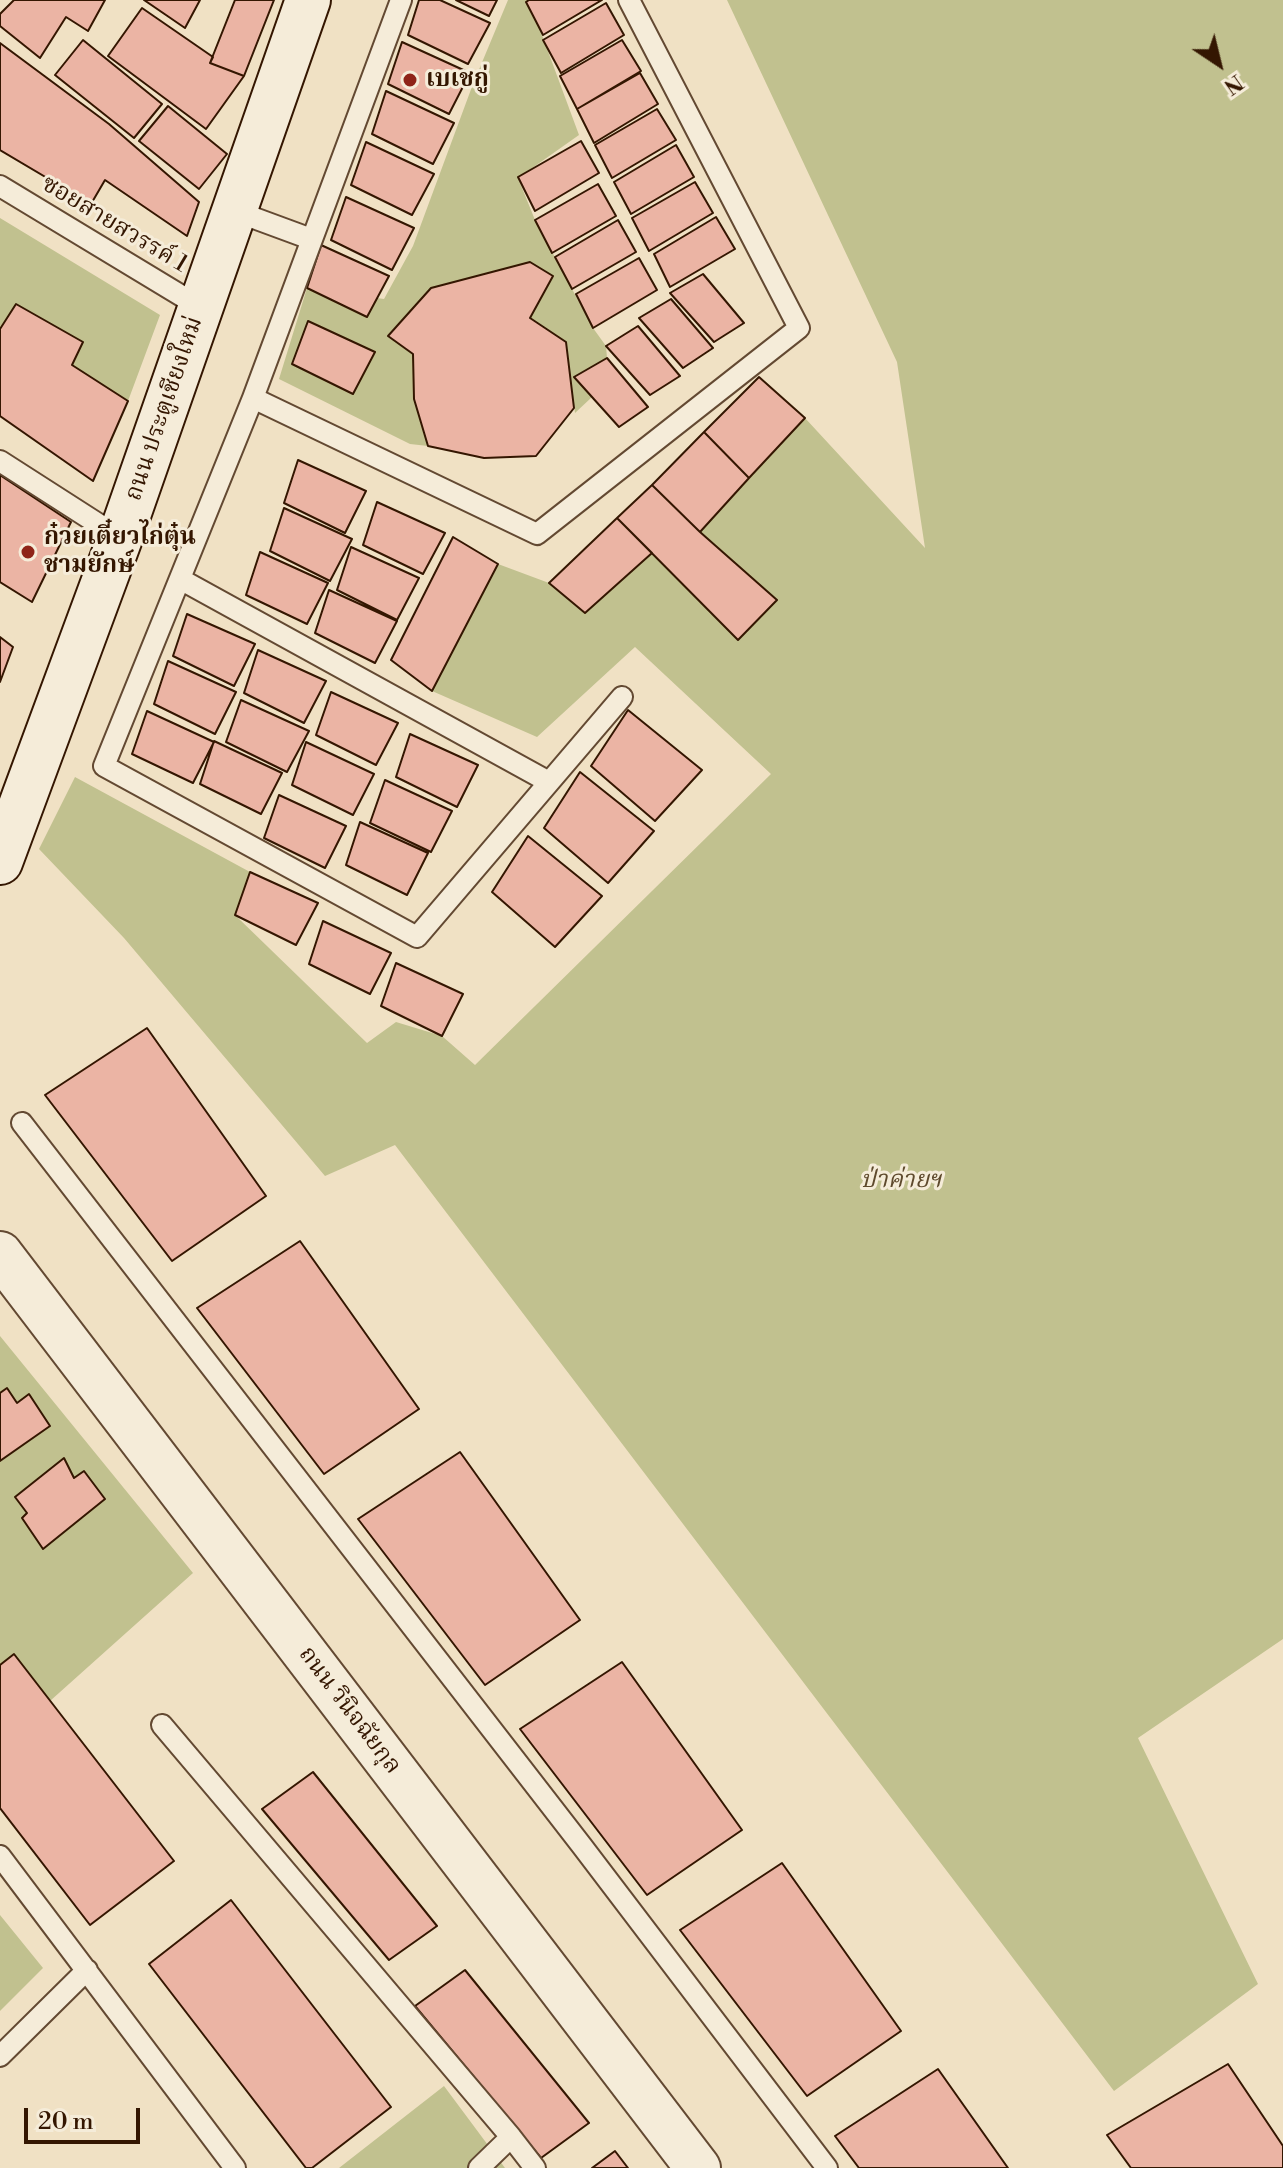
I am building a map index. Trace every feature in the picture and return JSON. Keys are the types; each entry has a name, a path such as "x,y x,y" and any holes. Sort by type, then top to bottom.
{"street":[{"name":"ถนน ประตูเชียงใหม่","path":"0,862 120,538 308,0"},
{"name":"ถนน วินิจฉัยกุล","path":"0,1254 698,2168"}],"lane":[{"path":"401,0 253,398 104,766 417,937 622,697"},
{"path":"253,398 537,534 799,328 629,0"},
{"name":"ซอยสายสวรรค์ 1","path":"0,186 200,307"},
{"path":"235,211 311,239"},
{"path":"0,461 120,538"},
{"path":"180,579 549,782"},
{"path":"22,1123 563,1821 827,2168"},
{"path":"162,1725 535,2168"},
{"path":"0,1856 235,2168"},
{"path":"0,2056 87,1970"},
{"path":"479,2168 511,2137"}],"green space":[{"path":"508,0 529,0 579,135 518,178 535,220 593,328 606,346 607,358 592,397 575,413 566,343 530,318 431,288 388,335 413,354 414,399 428,446 410,444 279,379 307,288 384,299 413,246"},
{"name":"ป่าค่ายฯ","path":"727,0 1283,0 1283,1639 1138,1738 1258,1984 1114,2091 395,1145 325,1176 124,938 39,849 75,777 250,872 235,915 367,1043 396,1022 442,1036 475,1065 771,774 635,647 537,737 432,691 498,564 549,583 585,613 652,553 738,640 777,600 700,532 805,418 925,548 897,362"},
{"path":"0,218 160,315 128,401 72,365 83,342 16,304 0,329"},
{"path":"0,1336 193,1573 50,1701 14,1654 0,1665"},
{"path":"0,1915 43,1968 0,2011"},
{"path":"444,2086 505,2168 339,2168"}],"building":[{"path":"14,0 105,0 88,31 66,17 40,58 0,26 0,14"},
{"path":"144,0 200,0 185,28"},
{"path":"235,0 274,0 244,76 210,63"},
{"path":"419,0 440,0 490,23 468,64 408,35"},
{"path":"456,0 497,0 489,16"},
{"path":"602,0 543,35 526,2"},
{"path":"606,3 624,35 561,73 543,40"},
{"path":"142,8 213,57 210,63 244,76 206,129 108,56"},
{"path":"83,40 162,104 134,138 55,75"},
{"path":"622,40 641,71 577,109 560,76"},
{"path":"402,42 470,73 449,114 388,84"},
{"path":"0,43 109,124 199,202 187,236 105,180 91,204 0,150"},
{"path":"640,73 658,104 594,143 577,109"},
{"path":"386,91 454,123 433,164 372,134"},
{"path":"168,106 227,154 199,189 139,141"},
{"path":"657,109 676,140 612,178 595,145"},
{"path":"581,141 599,173 535,211 518,177"},
{"path":"366,142 434,174 412,215 351,185"},
{"path":"676,145 694,177 631,214 614,182"},
{"path":"695,182 713,213 649,251 632,218"},
{"path":"598,184 616,216 552,253 535,220"},
{"path":"346,197 414,228 392,270 331,240"},
{"path":"716,217 735,249 670,287 654,254"},
{"path":"618,220 636,252 572,289 555,257"},
{"path":"321,245 389,276 367,317 307,288"},
{"path":"639,258 657,290 593,328 576,294"},
{"path":"530,262 553,276 530,318 566,342 574,408 536,456 484,458 428,446 414,399 413,354 388,336 431,288"},
{"path":"703,274 744,323 714,342 670,293"},
{"path":"671,299 713,348 683,368 639,318"},
{"path":"16,304 83,342 72,365 128,401 93,481 0,416 0,329"},
{"path":"308,321 375,352 353,394 292,364"},
{"path":"638,326 680,376 650,395 606,346"},
{"path":"607,358 648,407 619,427 574,377"},
{"path":"759,377 805,418 749,478 704,432"},
{"path":"704,432 749,478 700,532 652,485"},
{"path":"298,460 366,491 345,533 284,503"},
{"name":"ก๋วยเตี๋ยวไก่ตุ๋น ชามยักษ์","path":"0,475 71,522 32,602 0,582"},
{"path":"652,485 777,600 738,640 617,518"},
{"path":"377,502 445,533 423,574 363,545"},
{"path":"284,508 352,539 330,581 270,551"},
{"path":"617,518 652,553 585,613 549,583"},
{"path":"453,537 498,564 432,691 391,660"},
{"path":"351,547 419,578 397,620 337,590"},
{"path":"260,552 328,583 307,624 246,595"},
{"path":"329,590 397,621 375,663 315,633"},
{"path":"187,614 255,644 234,686 173,656"},
{"path":"0,637 13,647 0,682"},
{"path":"258,650 326,681 304,723 244,693"},
{"path":"168,661 236,692 215,734 154,704"},
{"path":"331,692 398,723 376,765 316,735"},
{"path":"241,700 309,731 287,772 226,742"},
{"path":"628,710 702,770 655,821 591,766"},
{"path":"147,711 214,742 193,783 132,754"},
{"path":"410,734 478,765 457,807 396,777"},
{"path":"214,741 282,773 261,814 200,784"},
{"path":"306,742 374,774 353,815 292,785"},
{"path":"580,772 654,831 608,883 544,828"},
{"path":"385,780 452,811 431,852 370,823"},
{"path":"279,795 346,826 325,868 264,838"},
{"path":"360,822 428,853 407,895 346,865"},
{"path":"528,836 602,896 555,947 492,892"},
{"path":"250,872 318,903 296,945 235,915"},
{"path":"323,921 391,953 370,994 309,964"},
{"path":"396,963 463,994 442,1036 381,1006"},
{"path":"147,1028 266,1196 172,1261 45,1095"},
{"path":"300,1241 419,1409 324,1474 197,1308"},
{"path":"7,1388 17,1403 29,1394 50,1426 0,1461 0,1393"},
{"path":"460,1452 580,1620 485,1685 358,1519"},
{"path":"64,1458 74,1478 84,1471 105,1499 43,1549 22,1518 27,1513 15,1497"},
{"path":"14,1654 174,1861 90,1925 0,1808 0,1665"},
{"path":"622,1662 742,1830 647,1895 520,1729"},
{"path":"313,1772 437,1926 389,1960 262,1809"},
{"path":"782,1863 901,2031 807,2096 680,1930"},
{"path":"231,1900 391,2107 312,2168 306,2168 149,1964"},
{"path":"465,1970 589,2123 541,2158 415,2006"},
{"path":"1228,2064 1283,2146 1283,2168 1131,2168 1107,2135"},
{"path":"938,2069 1008,2168 859,2168 835,2136"},
{"path":"615,2151 628,2168 592,2168"}],"place":[{"name":"เบเชกู่","path":"410,80"},
{"name":"ก๋วยเตี๋ยวไก่ตุ๋น ชามยักษ์","path":"28,552"}]}
